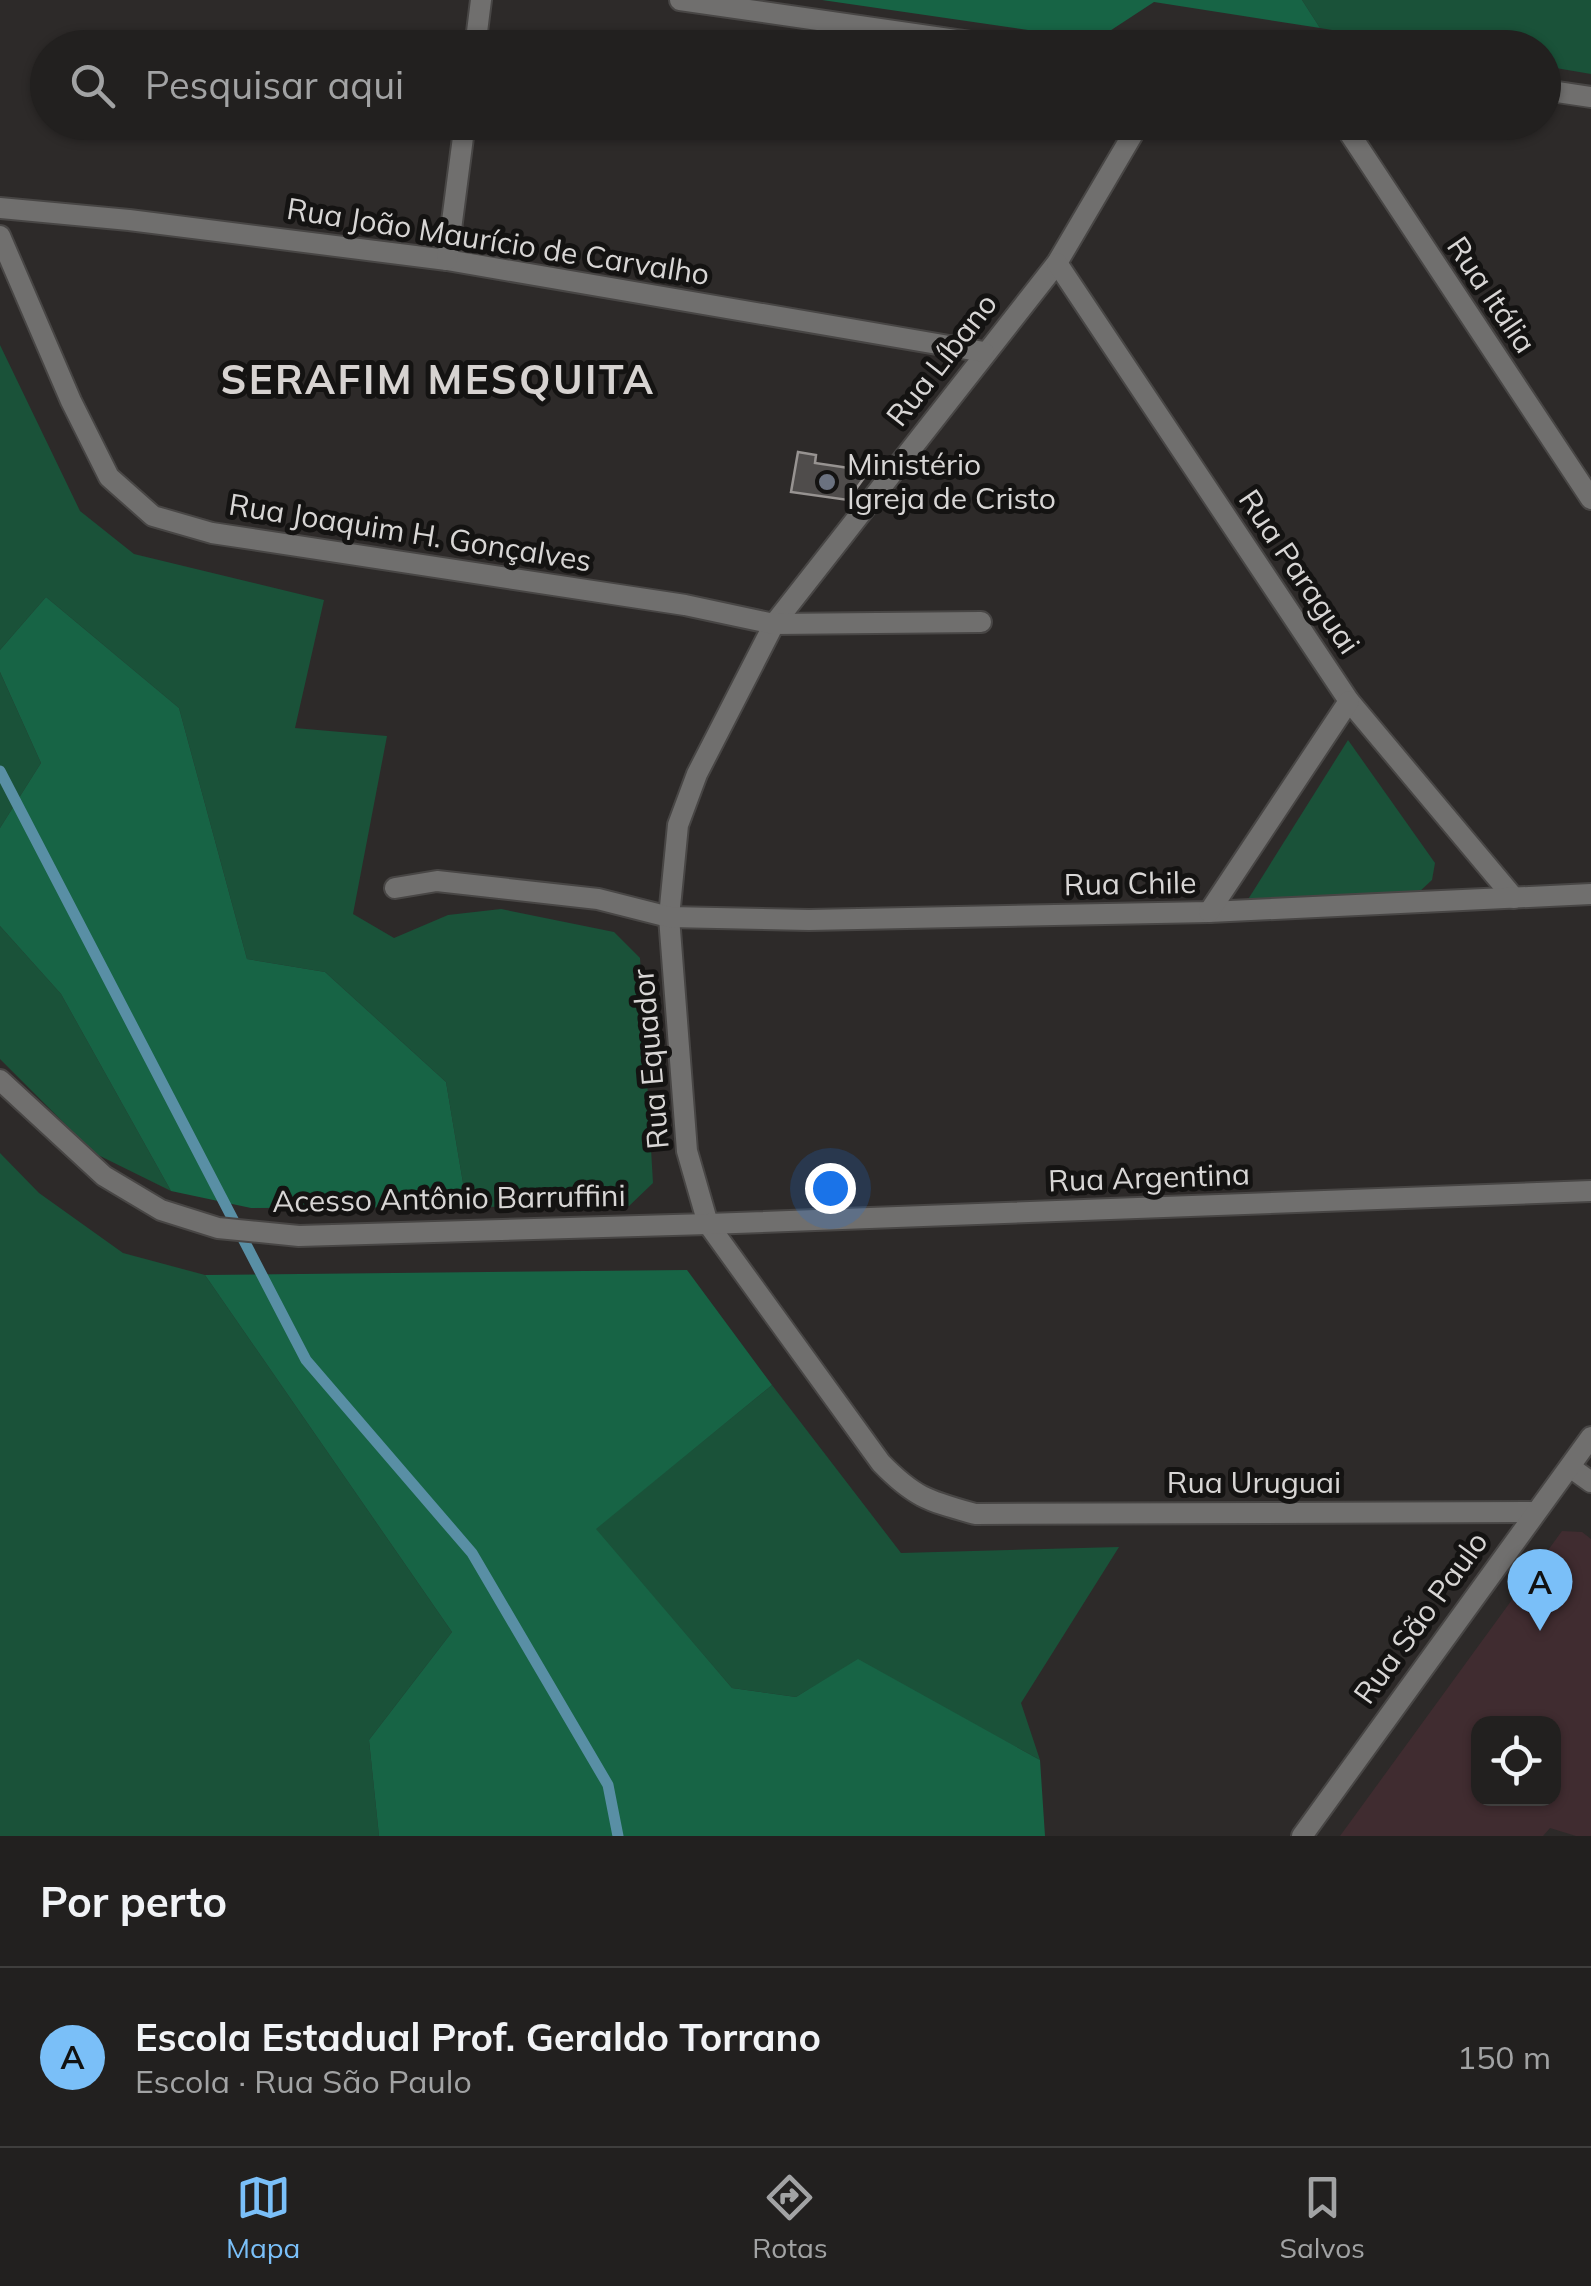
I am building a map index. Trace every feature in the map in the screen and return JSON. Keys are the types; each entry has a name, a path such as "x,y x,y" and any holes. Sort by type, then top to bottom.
{"street":[{"path":"477,30 481,0"},
{"path":"680,0 887,30"},
{"path":"1561,93 1591,97"},
{"path":"447,260 463,140"},
{"name":"Rua Líbano","path":"774,624 1057,263 1129,140"},
{"name":"Rua Itália","path":"1354,140 1591,499"},
{"name":"Rua João Maurício de Carvalho","path":"0,208 447,260 984,352"},
{"name":"Rua Joaquim H. Gonçalves","path":"0,236 109,477 153,516 212,533 685,605 774,624 981,622"},
{"name":"Rua Paraguai","path":"1057,263 1348,700 1514,898"},
{"name":"Rua Equador","path":"774,624 697,774 678,825 669,918 687,1151 708,1224 882,1462 909,1491 975,1514"},
{"path":"1209,912 1348,700"},
{"name":"Rua Chile","path":"395,888 437,881 598,898 669,918 809,920 1209,912 1591,894"},
{"name":"Acesso Antônio Barruffini","path":"0,1080 104,1176 160,1210 218,1228 298,1236 708,1224"},
{"name":"Rua Argentina","path":"708,1224 1591,1191"},
{"name":"Rua São Paulo","path":"1302,1836 1591,1437"},
{"path":"1570,1467 1591,1482"},
{"name":"Rua Uruguai","path":"975,1514 1534,1512"}],"shaded area":[{"path":"1562,1531 1582,1532 1591,1539 1591,1836 1550,1828 1543,1836 1340,1836"}],"green space":[{"path":"822,0 1302,0 1320,28 1154,2 1111,30 1028,30"},
{"path":"1302,0 1591,0 1591,74 1561,69 1561,30 1320,28"},
{"path":"0,345 80,511 134,554 324,600 295,728 387,736 353,914 394,938 448,915 501,909 614,932 640,958 653,1183 629,1206 467,1207 446,1082 325,972 247,959 179,708 46,597 0,650"},
{"path":"46,597 179,708 247,959 325,972 446,1082 467,1207 251,1208 171,1191 61,994 0,926 0,828 41,763 0,672 0,650"},
{"path":"0,672 41,763 0,828"},
{"path":"1348,740 1435,863 1432,880 1419,892 1247,901"},
{"path":"0,926 61,994 171,1191 94,1153 0,1059"},
{"path":"0,1153 39,1193 123,1253 205,1275 452,1632 369,1740 379,1836 0,1836"},
{"path":"687,1270 772,1385 596,1529 732,1688 796,1697 858,1659 1040,1760 1045,1836 379,1836 369,1740 452,1632 205,1275"},
{"path":"772,1385 901,1553 1119,1547 1021,1703 1040,1760 858,1660 796,1697 732,1688 595,1529"}],"building":[{"name":"Ministério Igreja de Cristo","path":"798,452 816,455 815,463 869,471 848,500 791,492"}],"waterway":[{"path":"0,771 306,1360 472,1553 608,1785 618,1836"}],"place":[{"name":"Ministério Igreja de Cristo","path":"827,482"},
{"name":"Escola Estadual Prof. Geraldo Torrano","path":"1540,1631"}],"district":[{"name":"SERAFIM MESQUITA","path":"438,380"}]}
